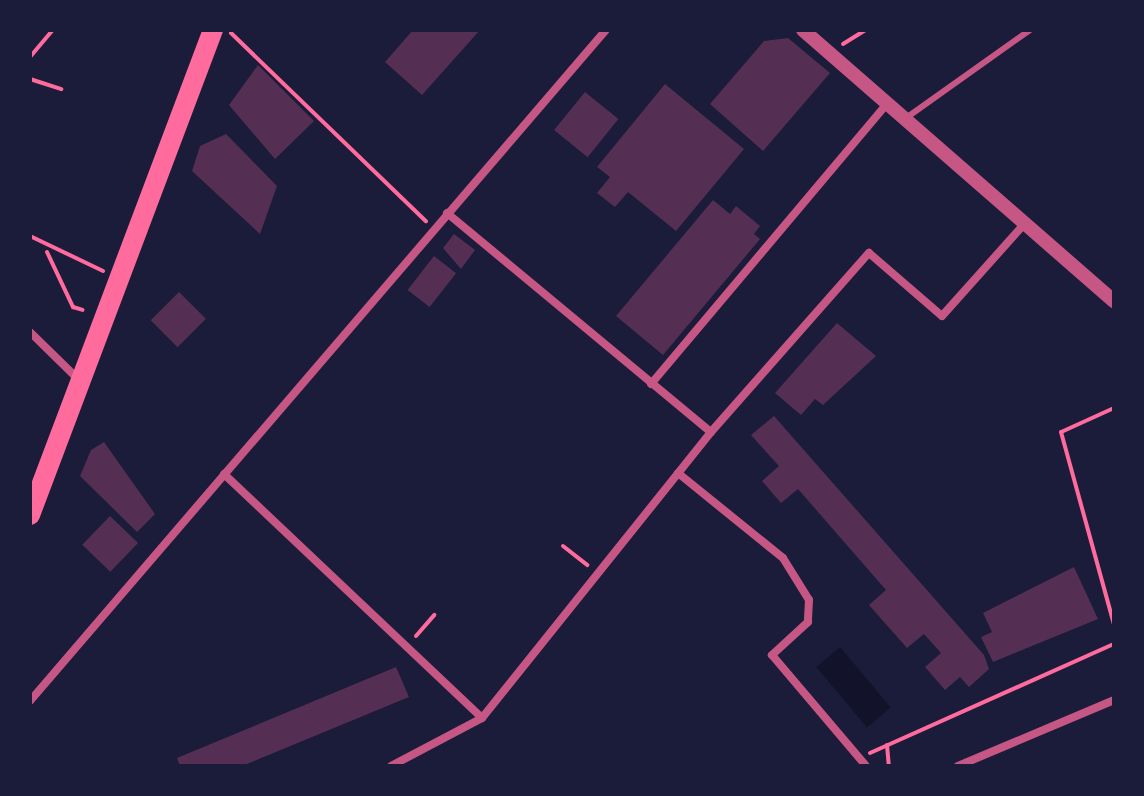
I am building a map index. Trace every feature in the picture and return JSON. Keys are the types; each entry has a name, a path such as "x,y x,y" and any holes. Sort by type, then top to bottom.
{"main road":[{"path":"30,515 213,30"}],"street":[{"path":"30,701 606,30"},
{"path":"803,30 1114,301"},
{"path":"651,384 887,104"},
{"path":"447,213 711,432"},
{"path":"391,766 482,718 711,432 869,253 942,316 1026,222"},
{"path":"30,332 81,382"},
{"path":"678,473 783,558 809,600 808,622 772,655 866,766"},
{"path":"224,474 482,718"},
{"path":"958,766 1114,700"}],"lane":[{"path":"904,119 1030,30"}],"path":[{"path":"30,57 53,30"},
{"path":"227,30 434,228"},
{"path":"829,53 865,30"},
{"path":"30,79 61,89"},
{"path":"30,236 46,250 100,270"},
{"path":"46,250 73,307 83,310"},
{"path":"1114,408 1061,432 1114,624"},
{"path":"563,546 587,565"},
{"path":"416,636 434,615"},
{"path":"860,757 1114,644"},
{"path":"887,745 889,766"}],"shaded area":[{"path":"840,647 891,708 867,727 816,667"}],"building":[{"path":"413,30 480,30 422,95 385,62"},
{"path":"788,38 830,73 763,151 710,104 764,41"},
{"path":"258,65 314,121 275,159 229,105"},
{"path":"665,84 744,149 676,231 628,192 615,207 597,193 610,177 597,167"},
{"path":"585,92 618,119 588,157 554,130"},
{"path":"226,134 277,186 260,234 192,171 200,146"},
{"path":"713,200 730,214 736,206 760,226 754,234 760,239 663,355 616,316"},
{"path":"454,234 475,250 461,269 443,248"},
{"path":"434,256 456,273 430,307 408,290"},
{"path":"179,292 206,319 178,347 151,320"},
{"path":"837,323 876,356 823,405 815,399 801,415 775,393"},
{"path":"774,416 984,655 989,669 969,687 960,677 945,690 925,667 941,653 924,634 907,648 869,605 886,590 798,489 781,503 762,481 779,466 751,435"},
{"path":"104,442 155,514 137,532 80,476 91,450"},
{"path":"110,516 138,543 110,572 82,545"},
{"path":"1074,567 1098,619 993,662 981,637 992,632 983,613"},
{"path":"396,667 409,697 242,766 180,766 177,758"}]}
